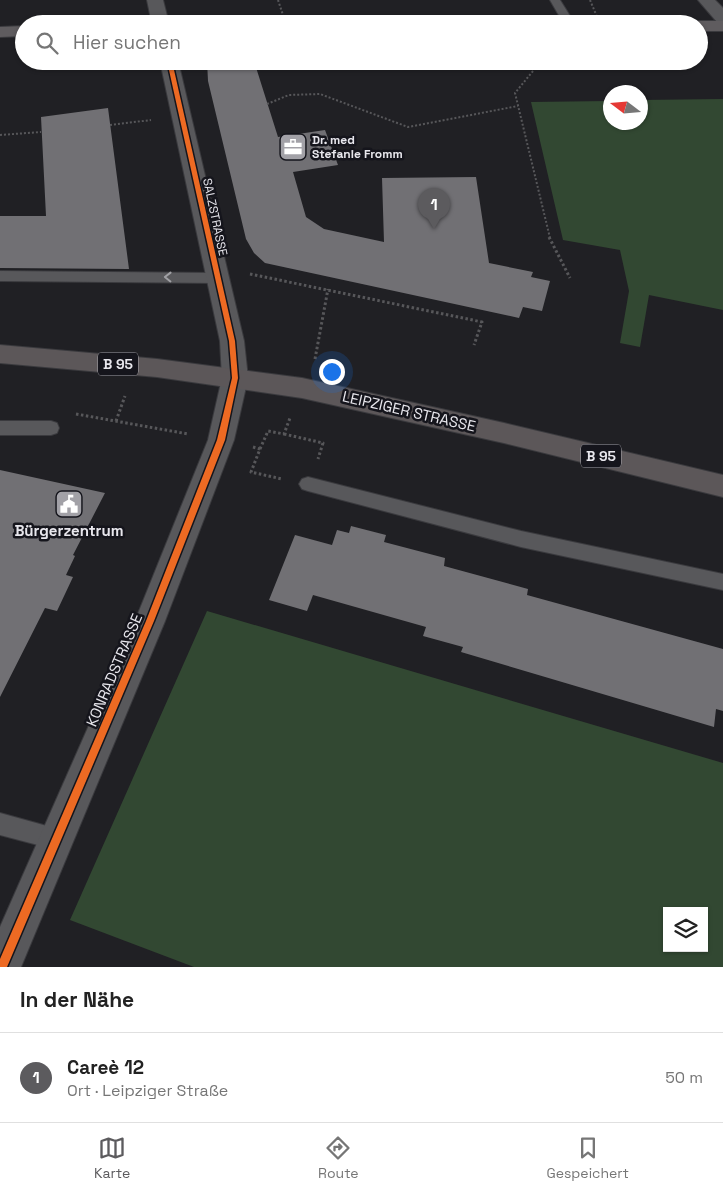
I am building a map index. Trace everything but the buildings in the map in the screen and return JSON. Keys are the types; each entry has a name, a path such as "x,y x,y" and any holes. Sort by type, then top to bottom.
{"main road":[{"path":"708,26 723,26"},
{"path":"0,32 15,31"},
{"name":"LEIPZIGER STRASSE","path":"0,354 137,366 302,388 504,433 723,486"}],"street":[{"path":"155,0 159,15"},
{"path":"706,0 723,18"},
{"name":"SALZSTRASSE","path":"171,70 232,341 235,378"},
{"name":"KONRADSTRASSE","path":"2,967 150,621 221,440 235,378"}],"lane":[{"path":"554,0 564,15"},
{"path":"0,276 217,278"},
{"path":"0,428 51,428"},
{"path":"308,484 521,539 723,582"},
{"path":"0,824 57,839"}],"path":[{"path":"278,0 283,15"},
{"path":"590,0 596,15"},
{"path":"533,71 515,93 550,239 570,278"},
{"path":"267,104 289,95 320,94 408,126 518,106"},
{"path":"0,135 41,132"},
{"path":"217,278 250,274 482,322 474,345"},
{"path":"284,434 315,358 328,289"},
{"path":"260,448 268,431 323,443 308,484"}],"green space":[{"path":"723,99 723,310 649,295 640,347 620,343 629,291 620,250 563,240 531,102 603,101 603,130 648,130 648,100"},
{"path":"207,611 723,763 723,967 194,967 70,920"}],"cycle path":[{"path":"2,967 150,621 221,440 235,378 232,341 171,70"}],"place":[{"name":"Dr. med Stefanie Fromm","path":"293,147"},
{"name":"Careè 12","path":"434,229"},
{"name":"Bürgerzentrum","path":"69,504"}]}
